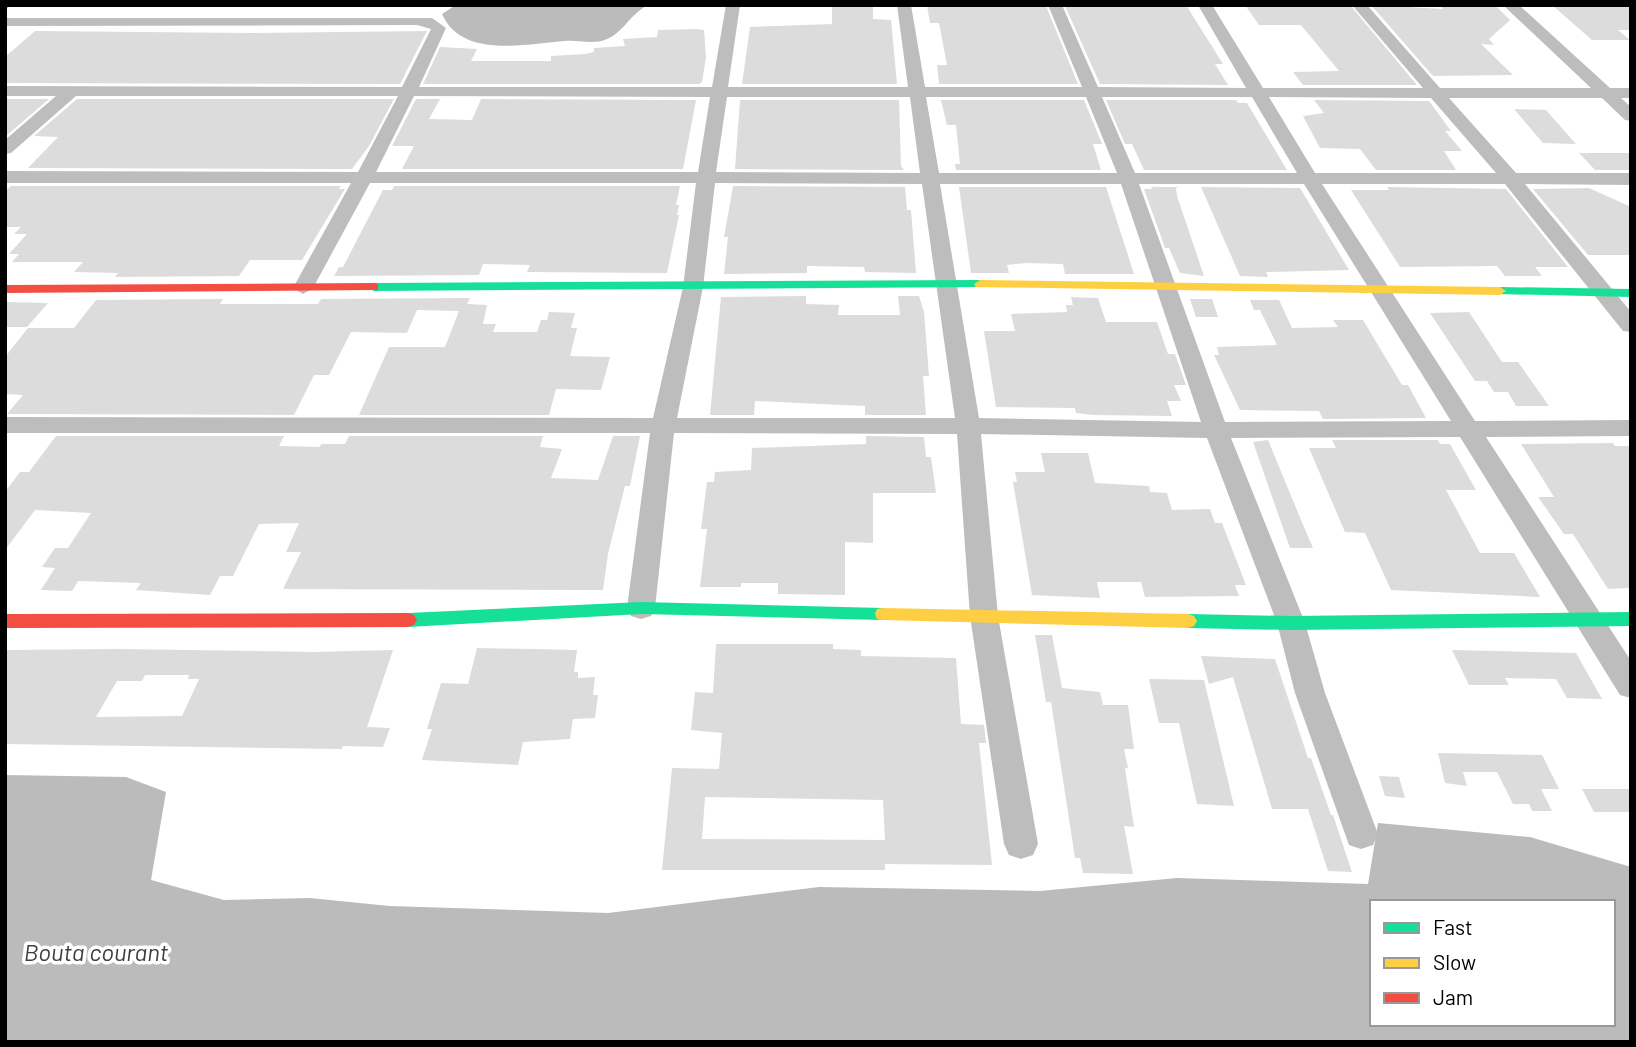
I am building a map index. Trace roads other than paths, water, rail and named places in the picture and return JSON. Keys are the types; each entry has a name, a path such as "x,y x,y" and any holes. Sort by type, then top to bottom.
{"street":[{"path":"141,21 156,5"},
{"path":"298,21 311,5"},
{"path":"641,608 663,428 694,287 706,178 733,5"},
{"path":"904,5 968,426 984,616 1021,844"},
{"path":"1055,5 1128,178 1216,430 1291,623 1310,693 1361,834"},
{"path":"1205,5 1309,178 1471,429 1631,686"},
{"path":"1359,5 1510,178 1631,326"},
{"path":"1510,5 1631,116"},
{"path":"5,22 432,22 439,28 303,288"},
{"path":"5,91 718,92 916,95 1091,92 1631,93"},
{"path":"5,149 71,92"},
{"path":"5,177 928,176 1631,179"},
{"path":"5,289 945,285 1631,293"},
{"path":"5,425 663,428 968,426 1216,430 1631,428"},
{"path":"5,621 370,622 641,608 1291,623 1631,620"}],"water":[{"path":"456,5 648,5 613,36 602,41 496,46 464,38 451,28 442,14"},
{"name":"Bouta courant","path":"5,775 126,777 166,792 151,880 224,900 310,898 389,906 608,913 819,887 1040,891 1177,878 1368,884 1378,823 1530,837 1631,867 1631,1042 5,1042"}]}
